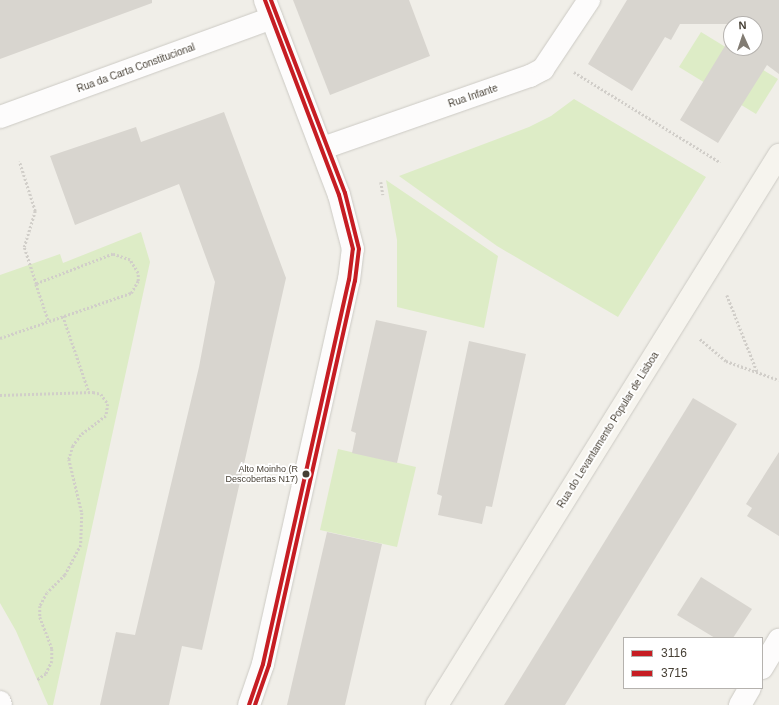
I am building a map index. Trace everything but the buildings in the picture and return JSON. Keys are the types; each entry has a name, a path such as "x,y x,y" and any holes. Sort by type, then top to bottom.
{"street":[{"name":"Rua Infante","path":"322,148 530,76 543,69 589,0"},
{"path":"249,705 265,656 351,270 353,249 348,220 269,9"},
{"name":"Rua da Carta Constitucional","path":"0,117 269,9"},
{"name":"Rua do Levantamento Popular de Lisboa","path":"437,705 779,155"},
{"path":"763,666 779,640"},
{"path":"740,705 749,689"}],"path":[{"path":"573,71 720,162"},
{"path":"19,161 35,211 24,247 49,321"},
{"path":"381,182 384,195"},
{"path":"0,338 131,293 138,281 135,265 123,255 113,254 36,284"},
{"path":"727,295 741,328 749,356 758,371"},
{"path":"63,316 89,392"},
{"path":"700,338 726,361 758,371 779,380"},
{"path":"0,395 89,392 101,394 108,409 104,419 81,435 73,446 69,460 82,513 81,545 65,575 47,593 40,606 40,617 52,649 52,661 46,674 37,680"}],"green space":[{"path":"701,32 723,45 723,56 740,56 778,79 756,114 679,67"},
{"path":"574,99 706,177 618,317 497,246 399,176 529,127 551,116"},
{"path":"386,180 498,256 484,328 397,307 397,240"},
{"path":"141,232 150,262 53,705 48,705 16,631 0,603 0,275 60,254 63,263"},
{"path":"338,449 416,467 397,547 320,530"}],"transit line":[{"name":"3116","path":"249,705 263,664 349,280 353,249 339,195 265,0"},
{"name":"3715","path":"255,705 269,665 355,281 359,249 345,193 271,0"}],"place":[{"name":"Alto Moinho (R Descobertas N17)","path":"306,474"}]}
